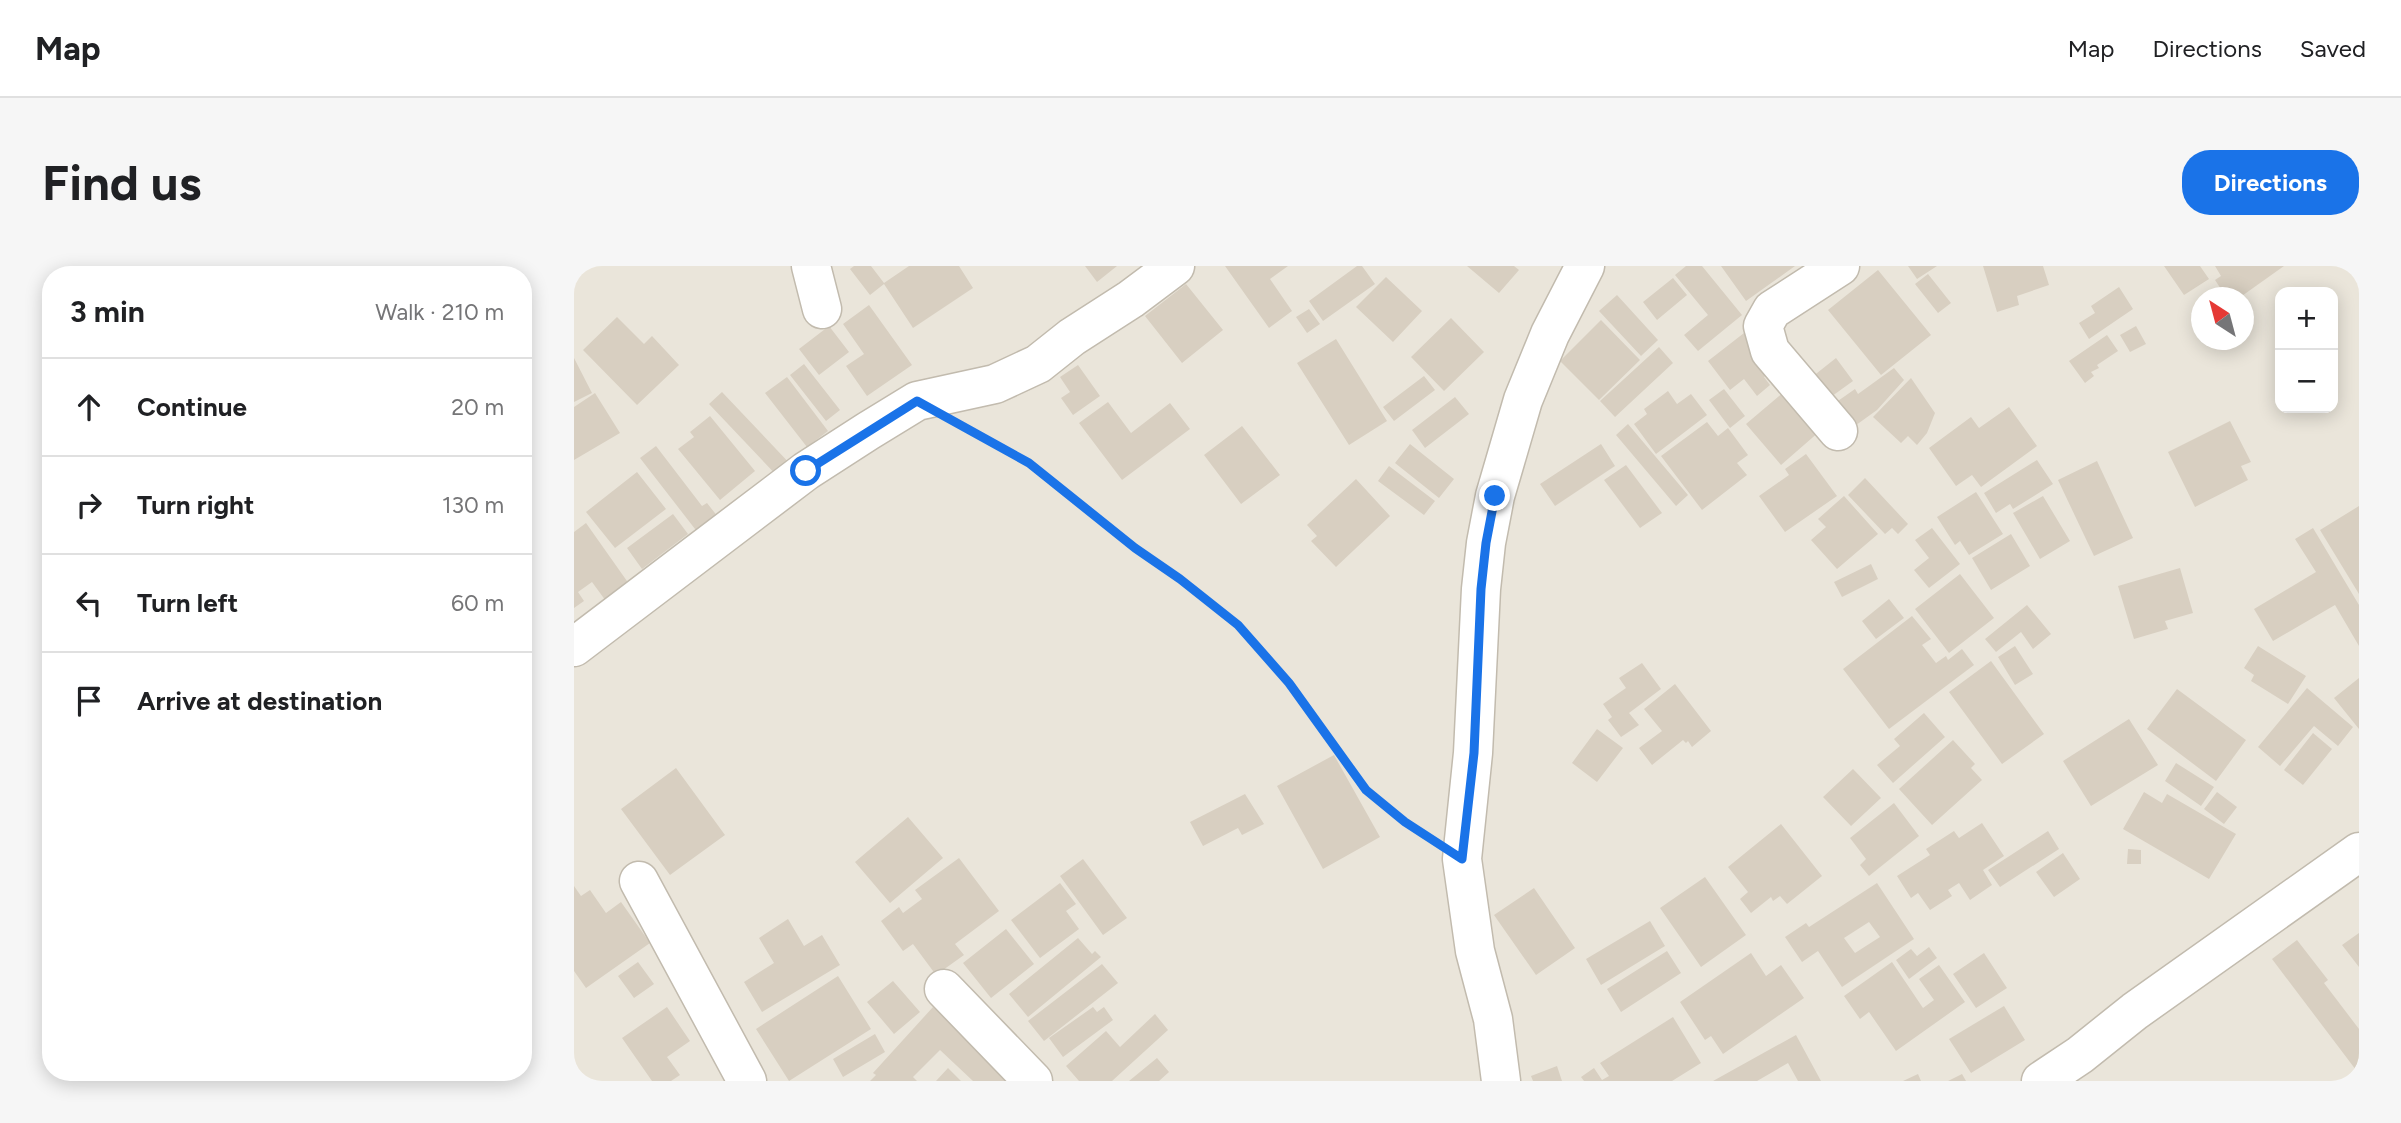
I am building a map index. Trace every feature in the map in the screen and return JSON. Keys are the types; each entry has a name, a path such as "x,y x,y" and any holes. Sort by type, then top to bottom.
{"street":[{"path":"811,266 822,309"},
{"path":"574,647 806,471 917,401 995,384 1038,364 1072,337 1131,299 1175,266"},
{"path":"1501,1081 1493,1019 1475,951 1462,859 1474,753 1481,589 1486,543 1508,446 1523,400 1550,334 1586,266"},
{"path":"1838,431 1770,351 1763,326 1772,310 1840,266"},
{"path":"2041,1081 2089,1068 2135,1011 2359,852"},
{"path":"639,881 747,1081"},
{"path":"944,989 1033,1081"}],"path":[{"path":"917,401 1029,463 1135,548 1180,579 1238,625 1289,683 1366,790 1405,822 1462,859"}],"shaded area":[{"path":"574,266 2359,266 2359,1081 574,1081"}],"building":[{"path":"854,266 871,266 884,283 909,266 959,266 973,288 913,328 884,284 870,295 850,269"},
{"path":"1085,266 1117,266 1097,282"},
{"path":"1225,266 1288,266 1270,279 1292,311 1269,328"},
{"path":"1357,266 1362,266 1375,284 1323,321 1309,301"},
{"path":"1467,266 1514,266 1519,270 1499,293"},
{"path":"1686,266 1702,266 1742,315 1698,351 1684,335 1708,315 1675,275"},
{"path":"1721,266 1795,266 1746,301"},
{"path":"1908,266 1937,266 1917,279"},
{"path":"1983,266 2043,266 2049,285 2017,296 2019,305 1997,312"},
{"path":"2164,266 2200,266 2209,279 2196,287 2191,287 2191,291 2184,295"},
{"path":"2215,266 2284,266 2254,287 2220,287 2215,280 2221,276"},
{"path":"1878,270 1931,335 1881,375 1828,310"},
{"path":"1928,274 1951,303 1938,313 1915,284"},
{"path":"1386,277 1422,311 1393,342 1356,307"},
{"path":"1673,278 1687,295 1657,320 1643,302"},
{"path":"1186,284 1223,330 1182,363 1145,316"},
{"path":"2119,287 2133,309 2089,339 2079,323 2095,313 2091,306"},
{"path":"1617,295 1658,340 1641,356 1599,311"},
{"path":"869,305 912,365 867,396 846,366 864,354 843,324"},
{"path":"1309,309 1320,324 1307,333 1296,317"},
{"path":"617,317 644,344 652,336 679,365 637,405 583,350"},
{"path":"1451,318 1484,352 1444,391 1411,357"},
{"path":"1601,320 1640,360 1599,400 1560,361"},
{"path":"829,326 849,352 819,375 799,349"},
{"path":"2136,326 2146,344 2130,352 2120,335"},
{"path":"1744,333 1773,369 1764,377 1770,385 1757,396 1744,379 1730,390 1708,361"},
{"path":"2107,335 2118,351 2097,365 2099,368 2091,372 2094,376 2085,383 2069,361"},
{"path":"1336,339 1387,421 1349,445 1297,363"},
{"path":"1659,347 1673,363 1615,417 1600,401"},
{"path":"574,358 592,393 574,402"},
{"path":"1836,358 1853,381 1828,399 1812,377"},
{"path":"804,364 840,410 826,421 790,375"},
{"path":"1078,365 1100,396 1073,415 1061,398 1070,392 1060,377"},
{"path":"1894,368 1904,380 1877,410 1852,428 1835,403 1855,389 1858,394"},
{"path":"1424,376 1435,390 1394,421 1383,407"},
{"path":"787,377 828,431 807,447 765,393"},
{"path":"1911,378 1935,413 1927,433 1917,445 1908,436 1901,443 1873,417"},
{"path":"1724,389 1745,416 1730,428 1709,400"},
{"path":"1668,391 1677,404 1691,394 1707,415 1656,454 1634,424 1647,414 1644,409"},
{"path":"1785,391 1820,431 1781,465 1746,424"},
{"path":"722,392 794,468 781,480 709,404"},
{"path":"595,393 620,433 574,460 574,407"},
{"path":"1455,397 1469,414 1425,448 1412,430"},
{"path":"1108,402 1131,433 1170,403 1190,429 1122,480 1079,423"},
{"path":"2009,407 2037,446 1981,487 1972,475 1956,486 1929,448 1971,417 1979,428"},
{"path":"710,416 755,471 720,500 678,449 694,437 690,432"},
{"path":"2230,421 2251,462 2241,466 2248,480 2195,507 2168,452"},
{"path":"1707,422 1718,436 1728,428 1748,455 1737,463 1747,475 1702,510 1661,456"},
{"path":"1628,424 1688,495 1676,506 1616,435"},
{"path":"1242,426 1280,475 1241,504 1204,455"},
{"path":"1410,444 1454,479 1439,498 1395,463"},
{"path":"1601,444 1615,466 1555,506 1540,484"},
{"path":"656,446 702,506 707,503 722,522 702,538 640,458"},
{"path":"1806,454 1837,496 1785,532 1759,496 1789,475 1785,469"},
{"path":"2037,460 2053,484 2013,509 2010,504 1996,513 1984,493"},
{"path":"2097,461 2133,538 2094,556 2058,480"},
{"path":"1626,465 1662,513 1640,528 1604,480"},
{"path":"1389,466 1435,501 1424,515 1378,481"},
{"path":"637,472 666,509 615,548 586,512"},
{"path":"1865,478 1908,524 1898,534 1892,528 1885,534 1848,495"},
{"path":"1356,479 1390,516 1336,567 1311,541 1317,536 1307,525"},
{"path":"1976,492 2003,534 1969,555 1960,541 1955,545 1937,517"},
{"path":"1844,496 1878,534 1837,569 1811,540 1826,527 1818,519"},
{"path":"2043,496 2070,541 2040,559 2013,513"},
{"path":"2359,506 2359,594 2320,530"},
{"path":"673,514 688,534 642,569 627,548"},
{"path":"586,523 634,591 611,608 592,582 578,592 584,601 574,608 574,532"},
{"path":"1932,528 1960,564 1929,588 1914,570 1929,558 1915,540"},
{"path":"2313,528 2359,605 2359,646 2335,605 2273,641 2254,609 2316,572 2295,539"},
{"path":"2011,534 2030,566 1991,590 1972,558"},
{"path":"1871,564 1878,579 1842,597 1834,582"},
{"path":"2180,568 2193,613 2165,621 2168,629 2134,639 2118,586"},
{"path":"1960,574 1994,618 1949,653 1915,609"},
{"path":"1889,599 1904,618 1876,639 1862,621"},
{"path":"2027,605 2051,634 2033,649 2021,632 1996,652 1985,639"},
{"path":"1912,616 1931,639 1922,645 1936,663 1946,656 1948,660 1962,649 1974,665 1889,729 1843,669"},
{"path":"2015,646 2033,674 2015,685 1998,657"},
{"path":"2258,646 2306,676 2288,704 2251,681 2254,675 2244,668"},
{"path":"1991,661 2044,734 2002,764 1949,692"},
{"path":"1642,663 1661,689 1629,713 1639,725 1621,737 1608,720 1612,717 1603,704 1626,688 1619,678"},
{"path":"2359,678 2359,729 2334,698"},
{"path":"1675,684 1711,731 1692,747 1688,741 1686,743 1683,740 1652,765 1639,748 1662,731 1644,709"},
{"path":"2307,688 2353,727 2338,746 2314,726 2280,766 2258,747"},
{"path":"2177,689 2246,740 2216,781 2147,729"},
{"path":"1924,713 1945,737 1893,783 1877,765 1900,746 1894,739"},
{"path":"2129,719 2158,765 2091,806 2063,761"},
{"path":"1597,729 1623,748 1597,782 1572,763"},
{"path":"2313,733 2332,749 2303,785 2284,770"},
{"path":"1953,740 1975,764 1971,768 1982,780 1932,825 1899,789"},
{"path":"1334,755 1380,837 1323,869 1277,786"},
{"path":"2176,763 2214,787 2201,806 2165,781"},
{"path":"676,768 725,835 670,875 621,809"},
{"path":"1853,769 1881,798 1851,826 1823,797"},
{"path":"2144,792 2162,803 2167,794 2236,834 2209,879 2123,829"},
{"path":"2217,792 2237,807 2224,824 2204,809"},
{"path":"1245,794 1264,824 1242,835 1238,828 1203,846 1190,822"},
{"path":"1894,803 1919,836 1869,876 1860,865 1866,859 1850,838"},
{"path":"908,817 943,858 890,903 855,862"},
{"path":"1982,823 2004,856 1983,870 1992,885 1970,900 1959,883 1948,890 1952,896 1930,910 1918,893 1911,898 1897,876 1930,855 1926,849 1954,831 1959,838"},
{"path":"1781,824 1822,876 1787,904 1780,896 1773,901 1771,897 1751,913 1740,899 1748,892 1728,867"},
{"path":"2048,831 2059,849 2000,887 1988,870"},
{"path":"2128,849 2141,850 2141,864 2127,864"},
{"path":"2063,853 2080,879 2054,897 2036,872"},
{"path":"959,858 999,911 955,944 964,955 936,975 913,944 903,951 881,921 899,907 903,913 922,899 915,890"},
{"path":"1083,859 1127,918 1103,935 1060,876"},
{"path":"1705,877 1746,935 1701,967 1660,908"},
{"path":"1060,883 1076,904 1066,911 1079,929 1040,958 1011,920"},
{"path":"1877,883 1914,939 1842,987 1818,951 1802,962 1785,937 1806,923 1809,927","holes":["1869,922 1880,937 1855,953 1844,938"]},
{"path":"574,886 581,896 590,890 606,913 621,902 650,943 586,988 574,971"},
{"path":"1534,888 1575,948 1536,975 1494,915"},
{"path":"788,919 804,946 822,935 840,965 762,1012 744,982 774,963 759,938"},
{"path":"1650,921 1665,946 1601,985 1586,959"},
{"path":"1006,929 1034,964 991,998 963,963"},
{"path":"2359,933 2359,967 2342,945"},
{"path":"1078,938 1092,954 1095,951 1101,957 1028,1017 1009,994"},
{"path":"2297,940 2328,980 2324,983 2359,1029 2359,1074 2272,959"},
{"path":"1929,947 1937,958 1909,979 1896,960 1911,949 1917,956"},
{"path":"1667,951 1681,973 1621,1012 1607,989"},
{"path":"1751,953 1766,976 1781,965 1804,998 1723,1054 1711,1036 1705,1040 1680,1002"},
{"path":"1984,953 2007,988 1976,1008 1953,974"},
{"path":"638,962 654,984 634,998 618,976"},
{"path":"1892,962 1923,1008 1934,1000 1919,979 1939,965 1965,1002 1896,1051 1869,1012 1860,1019 1844,996"},
{"path":"1102,964 1118,983 1044,1041 1028,1021"},
{"path":"838,976 871,1029 789,1081 756,1029"},
{"path":"893,981 920,1012 894,1034 867,1002"},
{"path":"2004,1006 2025,1040 1971,1073 1949,1039"},
{"path":"667,1007 690,1041 667,1057 680,1075 671,1081 652,1081 622,1038"},
{"path":"933,1007 1016,1081 973,1081 940,1050 913,1077 917,1081 870,1081 876,1075 873,1073"},
{"path":"1093,1007 1097,1012 1104,1007 1113,1020 1063,1057 1049,1038"},
{"path":"1155,1014 1168,1030 1112,1081 1079,1081 1066,1066 1106,1031 1120,1047"},
{"path":"1673,1017 1701,1063 1672,1081 1584,1081 1581,1077 1594,1068 1602,1080 1609,1076 1600,1063"},
{"path":"875,1034 885,1052 843,1077 833,1059"},
{"path":"1796,1035 1821,1081 1798,1081 1788,1063 1757,1081 1713,1081"},
{"path":"1157,1058 1169,1072 1159,1081 1129,1081"},
{"path":"1557,1066 1562,1081 1533,1081 1531,1076"},
{"path":"948,1068 961,1081 936,1081"},
{"path":"1918,1074 1921,1081 1903,1081"},
{"path":"1962,1074 1966,1081 1948,1081"}],"route":[{"path":"806,471 917,401 1015,453 1238,625 1289,683 1366,790 1405,822 1462,859 1474,753 1481,589 1495,496"}]}
